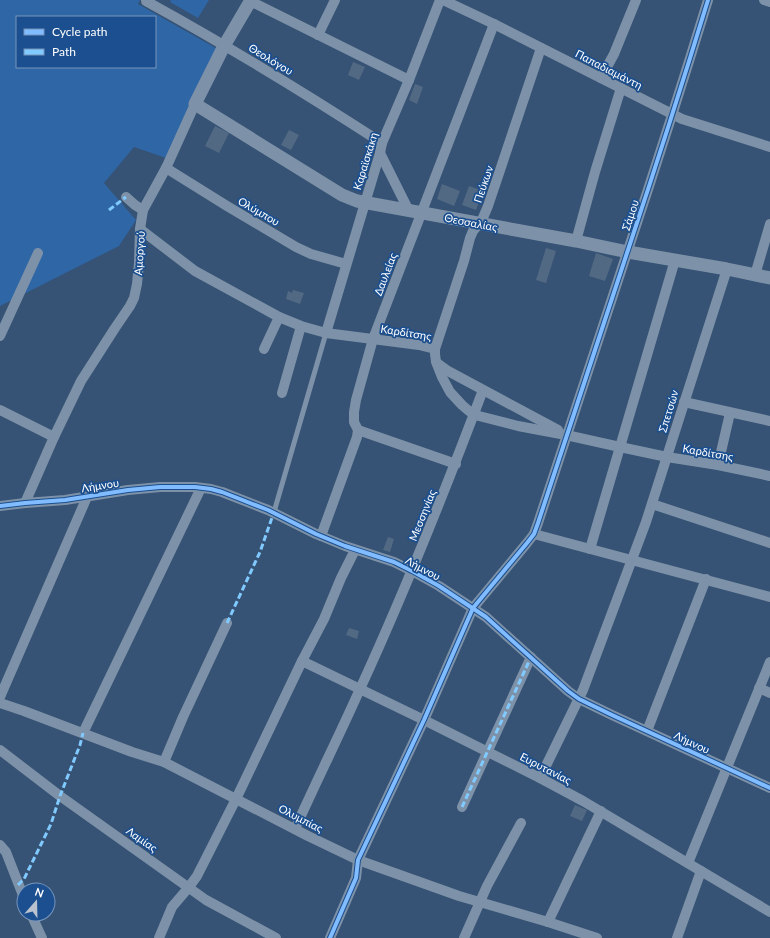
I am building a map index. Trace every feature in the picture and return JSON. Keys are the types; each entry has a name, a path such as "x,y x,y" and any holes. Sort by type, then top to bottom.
{"street":[{"path":"318,35 335,0"},
{"name":"Παπαδιαμάντη","path":"440,0 494,24 673,115 770,148"},
{"name":"Καραϊσκάκη","path":"326,333 366,202 382,143 409,80 440,0"},
{"path":"602,78 614,54 636,0"},
{"name":"Σάμου","path":"330,938 356,878 358,860 424,720 474,608 534,534 673,115 708,0"},
{"path":"764,0 770,2"},
{"name":"Θεολόγου","path":"146,1 317,101 382,143"},
{"path":"250,1 409,80"},
{"name":"Αμοργού","path":"26,503 54,437 82,381 134,298 137,284 140,229 143,210 166,168 195,104 224,46 250,1"},
{"name":"Δαυλείας","path":"321,536 357,438 358,430 354,422 356,400 373,339 415,212 494,24"},
{"name":"Πεύκων","path":"435,349 470,238 485,214 488,206 541,48"},
{"path":"576,241 620,88"},
{"name":"Θεσσαλίας","path":"195,104 342,195 357,201 770,278"},
{"path":"380,153 415,212"},
{"name":"Ολύμπου","path":"166,168 296,247 311,254 346,264"},
{"path":"126,197 143,210"},
{"path":"755,274 770,224"},
{"name":"Καρδίτσης","path":"140,229 195,271 279,317 301,326 326,333 419,345 435,349 436,362 450,392 462,405 474,414 518,426 566,435 620,448 718,465 770,476"},
{"path":"0,336 38,253"},
{"path":"590,549 675,260"},
{"name":"Σπετσών","path":"540,778 579,699 632,560 652,504 726,269"},
{"path":"264,349 279,317"},
{"path":"282,393 301,326"},
{"path":"436,362 448,372 566,435"},
{"name":"Μεσσηνίας","path":"295,829 360,689 412,571 456,464 483,390"},
{"path":"684,402 770,421"},
{"path":"0,410 54,437"},
{"path":"718,465 730,413"},
{"path":"358,430 456,464"},
{"name":"Λήμνου","path":"0,506 65,500 128,490 160,487 201,488 222,492 274,512 321,536 355,550 394,562 412,571 439,586 486,617 568,691 579,699 770,788"},
{"path":"83,733 201,488"},
{"path":"0,697 87,497"},
{"path":"652,504 770,543"},
{"path":"534,534 770,597"},
{"path":"159,938 172,906 197,876 236,799 302,661 324,619 346,567 355,550"},
{"path":"647,731 706,579"},
{"path":"164,762 183,717 227,623"},
{"path":"462,807 531,657"},
{"name":"Ευρυτανίας","path":"302,661 540,778 601,811 770,912"},
{"path":"688,864 770,662"},
{"path":"759,688 770,693"},
{"name":"Ολυμπίας","path":"0,703 17,708 132,752 164,762 358,860 459,896 597,938"},
{"name":"Λαμίας","path":"0,750 60,796 206,900 276,938"},
{"path":"548,922 601,811"},
{"path":"464,938 495,871 521,823"},
{"path":"0,845 6,852 18,882"},
{"path":"677,938 701,871"},
{"path":"35,922 42,938"}],"lane":[{"path":"274,512 326,333"}],"shaded area":[{"path":"0,0 140,0 138,4 221,51 166,158 134,147 104,183 136,220 119,246 0,306"},
{"path":"171,0 209,0 198,18 170,2"}],"building":[{"path":"353,62 365,67 359,80 348,75"},
{"path":"415,84 423,87 417,104 409,100"},
{"path":"215,126 229,133 219,153 205,146"},
{"path":"289,130 299,135 291,150 281,145"},
{"path":"442,184 460,191 454,206 437,199"},
{"path":"469,186 483,191 476,210 462,205"},
{"path":"546,248 556,251 546,283 536,280"},
{"path":"596,253 613,259 605,281 589,276"},
{"path":"293,290 304,293 300,304 286,299 288,291 292,293"},
{"path":"388,537 394,539 390,552 383,550"},
{"path":"349,628 359,631 357,639 346,635"},
{"path":"575,805 587,810 582,821 570,816"}],"marked path":[{"path":"109,210 126,197"},
{"path":"227,623 260,552 274,512"},
{"path":"462,807 531,657"},
{"path":"21,882 24,879 51,824 83,733"}],"cycle path":[{"path":"330,938 356,878 358,860 424,720 473,608 534,534 648,190 708,0"},
{"path":"0,506 65,500 128,490 160,487 195,487 222,492 268,510 316,534 345,546 394,562 412,571 439,586 486,617 568,691 579,699 770,788"}]}
